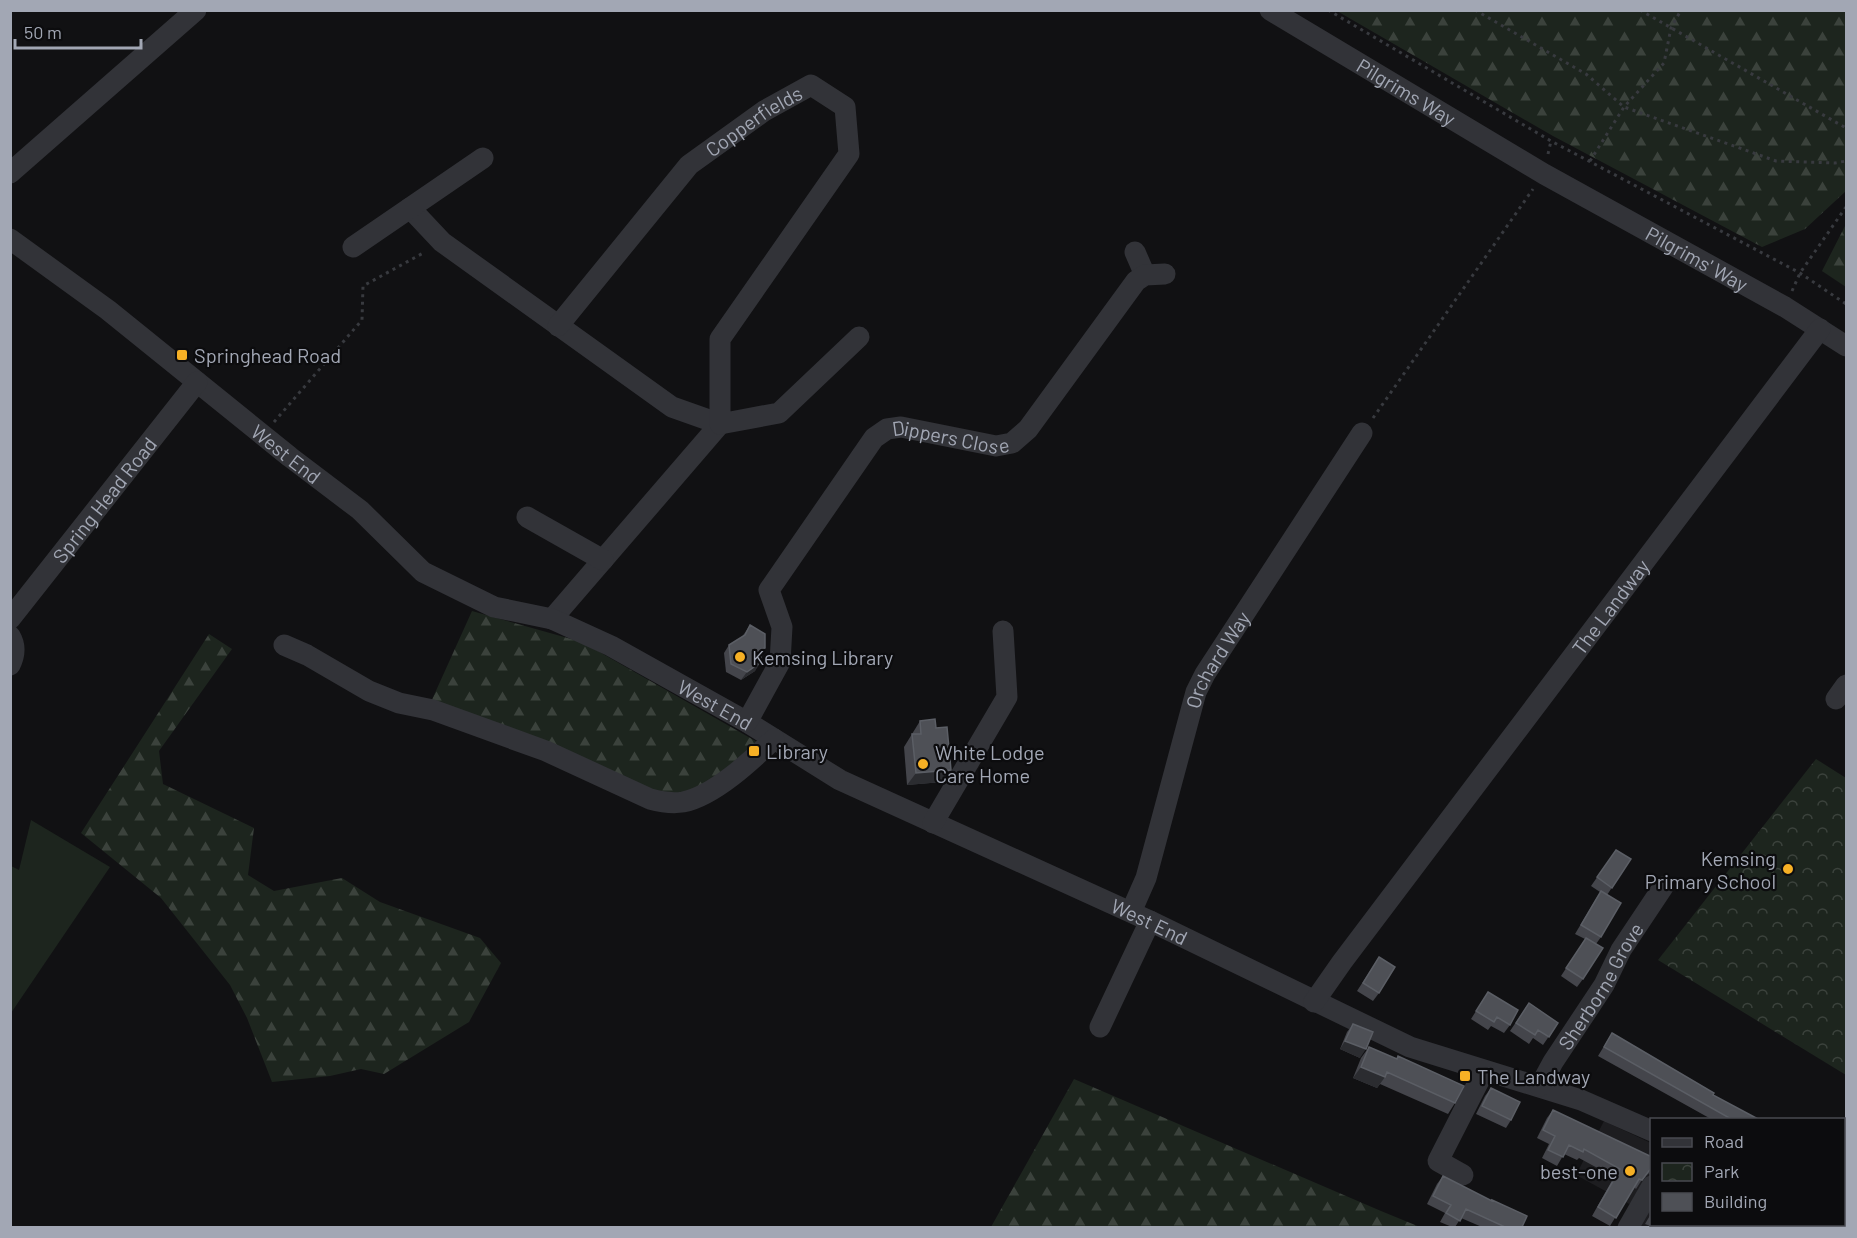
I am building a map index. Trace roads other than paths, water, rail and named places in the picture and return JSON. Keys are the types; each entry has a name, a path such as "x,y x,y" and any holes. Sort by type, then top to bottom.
{"street":[{"path":"10,173 196,10"},
{"name":"Pilgrims Way","path":"1270,10 1544,174"},
{"name":"Copperfields","path":"558,326 688,165 764,111 811,85 845,107 849,154 720,339 720,424"},
{"path":"353,247 483,158"},
{"name":"Pilgrims' Way","path":"1544,174 1785,307 1846,346"},
{"path":"410,208 442,242 672,407 720,424 779,413 859,337"},
{"name":"West End","path":"10,239 108,310 262,435 360,510 423,572 494,607 552,619 611,646 747,722 840,780 1131,912 1410,1047 1581,1100 1650,1130"},
{"name":"Dippers Close","path":"747,722 780,662 782,627 769,590 874,438 887,429 901,427 996,446 1012,443 1028,429 1136,280 1155,274 1135,252"},
{"name":"The Landway","path":"1314,1002 1341,962 1820,329"},
{"name":"Spring Head Road","path":"10,619 197,382"},
{"path":"552,619 720,424"},
{"name":"Orchard Way","path":"1131,912 1146,878 1196,692 1205,674 1362,433"},
{"path":"526,517 603,560"},
{"path":"933,823 1007,697 1003,631"},
{"path":"10,636 15,648 10,665"},
{"path":"284,645 369,691 399,702 433,710 546,751 650,799 668,803 695,799 714,788 754,758 774,739"},
{"name":"Sherborne Grove","path":"1540,1086 1553,1062 1604,985 1621,950 1663,887"},
{"path":"1100,1027 1150,921"},
{"path":"1463,1175 1438,1161 1484,1071"},
{"path":"1629,1227 1650,1190"}],"place":[{"name":"Springhead Road","path":"182,355"},
{"name":"Kemsing Library","path":"740,657"},
{"name":"Library","path":"754,751"},
{"name":"White Lodge Care Home","path":"923,764"},
{"name":"Kemsing Primary School","path":"1788,869"},
{"name":"The Landway","path":"1465,1076"},
{"name":"best-one","path":"1630,1171"}]}
